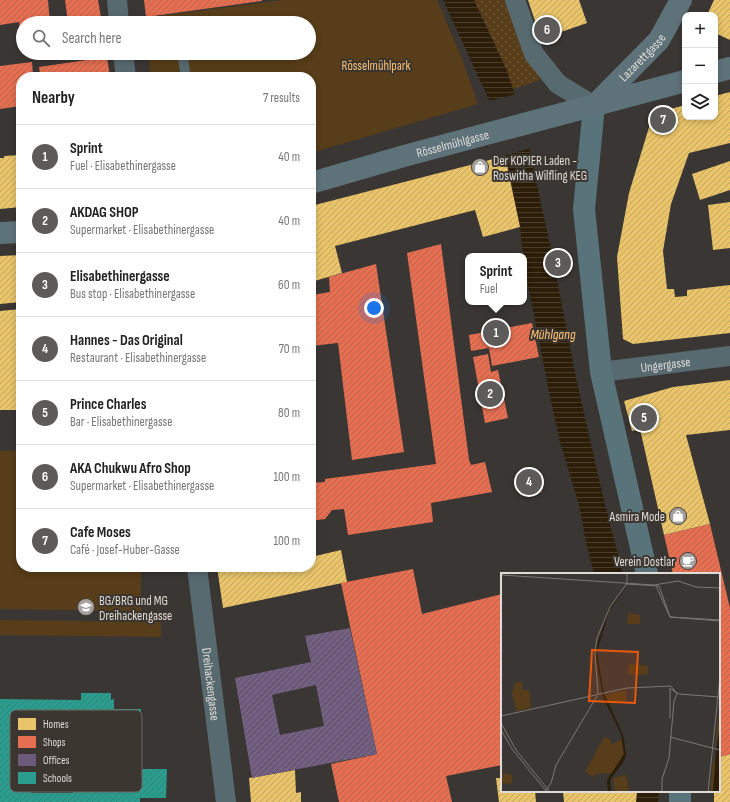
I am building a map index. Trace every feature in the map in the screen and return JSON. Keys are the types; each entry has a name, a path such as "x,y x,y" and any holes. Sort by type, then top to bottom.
{"main road":[{"name":"Lazarettgasse","path":"594,106 659,40 680,0"},
{"path":"718,71 730,68"},
{"name":"Rösselmühlgasse","path":"316,182 404,156 682,82"},
{"path":"594,106 584,209 601,372 647,573"},
{"path":"0,233 16,232"}],"street":[{"path":"116,0 118,16"},
{"path":"515,0 534,54 558,84 594,106"},
{"path":"124,60 125,72"},
{"name":"Ungergasse","path":"601,372 730,356"},
{"name":"Dreihackengasse","path":"198,572 226,802"}],"lane":[{"path":"183,60 185,72"}],"green space":[{"name":"Rösselmühlpark","path":"283,0 437,0 461,56 478,104 316,152 316,72 150,72 149,60 316,60 316,16 159,16"},
{"path":"474,0 511,0 540,80 513,89 507,71"},
{"path":"0,451 16,451 16,572 141,572 141,611 0,609"},
{"path":"0,620 161,622 161,637 0,635"}],"water":[{"name":"Mühlgang","path":"443,0 474,0 507,71 522,116 552,254 576,378 604,501 623,573 594,573 579,505 560,442 549,392 527,279 527,253 523,253 520,227 500,127"},
{"path":"637,792 659,792 658,802 636,802"}],"pier":[{"path":"517,94 531,148 505,156 498,128 488,101"}],"building: Homes":[{"path":"528,0 579,0 587,23 541,39"},
{"path":"714,0 730,0 730,40 718,34 718,12 708,12"},
{"path":"730,92 730,143 689,153 671,204 663,251 667,289 674,289 675,297 687,296 687,290 730,285 730,333 633,344 623,339 617,257 629,193 653,114 682,106 682,120 718,120 718,95"},
{"path":"16,155 16,207 0,209 0,158 4,158 4,156"},
{"path":"505,156 520,227 483,237 475,210 335,246 342,273 316,281 316,205"},
{"path":"730,161 730,190 700,200 692,174"},
{"path":"730,202 730,248 713,250 708,205"},
{"path":"16,255 16,302 0,304 0,256"},
{"path":"16,309 16,410 0,410 0,311"},
{"path":"730,380 730,430 686,435 710,524 664,535 640,429 632,431 624,401 673,387"},
{"path":"341,550 347,582 223,608 218,572 316,572 316,556"},
{"path":"730,754 730,802 714,802 714,792 720,792 720,757"},
{"path":"295,770 296,793 301,792 301,802 251,802 249,778"},
{"path":"496,778 501,778 501,792 535,792 536,802 499,802"},
{"path":"563,792 637,792 636,802 564,802"}],"building: Shops":[{"path":"0,0 48,0 49,16 16,16 16,22 0,25"},
{"path":"65,0 98,0 101,16 67,16"},
{"path":"144,0 262,0 153,16 146,16"},
{"path":"87,60 107,60 109,72 40,72 39,67"},
{"path":"32,62 33,72 16,72 16,107 0,109 0,66"},
{"path":"441,244 469,460 471,465 485,462 492,492 431,503 433,522 348,535 344,509 332,510 325,519 316,520 316,483 325,482 325,479 436,464 407,253"},
{"path":"376,264 404,452 352,460 338,343 316,345 316,294 330,292 329,277"},
{"path":"532,323 539,357 492,366 489,348 471,351 469,335"},
{"path":"488,354 491,372 498,370 508,418 485,423 473,357"},
{"path":"537,469 542,492 524,495 520,473"},
{"path":"710,524 730,608 730,754 720,757 720,573 673,573 664,535"},
{"path":"413,569 422,614 501,594 501,765 446,776 452,802 339,802 331,764 377,754 341,583"}],"building: Offices":[{"path":"350,628 377,754 252,778 235,678 311,662 305,636","holes":["316,685 324,726 280,735 272,695"]}],"building: Schools":[{"path":"81,693 111,693 111,700 114,699 114,709 141,709 10,710 10,792 142,792 142,769 167,769 166,798 140,798 140,802 0,802 0,699 81,700"}],"place":[{"name":"AKA Chukwu Afro Shop","path":"547,30"},
{"name":"Cafe Moses","path":"663,120"},
{"name":"Der KOPIER Laden - Roswitha Wilfling KEG","path":"480,167"},
{"name":"Elisabethinergasse","path":"558,263"},
{"name":"Sprint","path":"496,333"},
{"name":"AKDAG SHOP","path":"490,394"},
{"name":"Prince Charles","path":"644,418"},
{"name":"Hannes - Das Original","path":"529,482"},
{"name":"Asmira Mode","path":"678,516"},
{"name":"Verein Dostlar","path":"688,561"},
{"name":"BG/BRG und MG Dreihackengasse","path":"86,607"}]}
